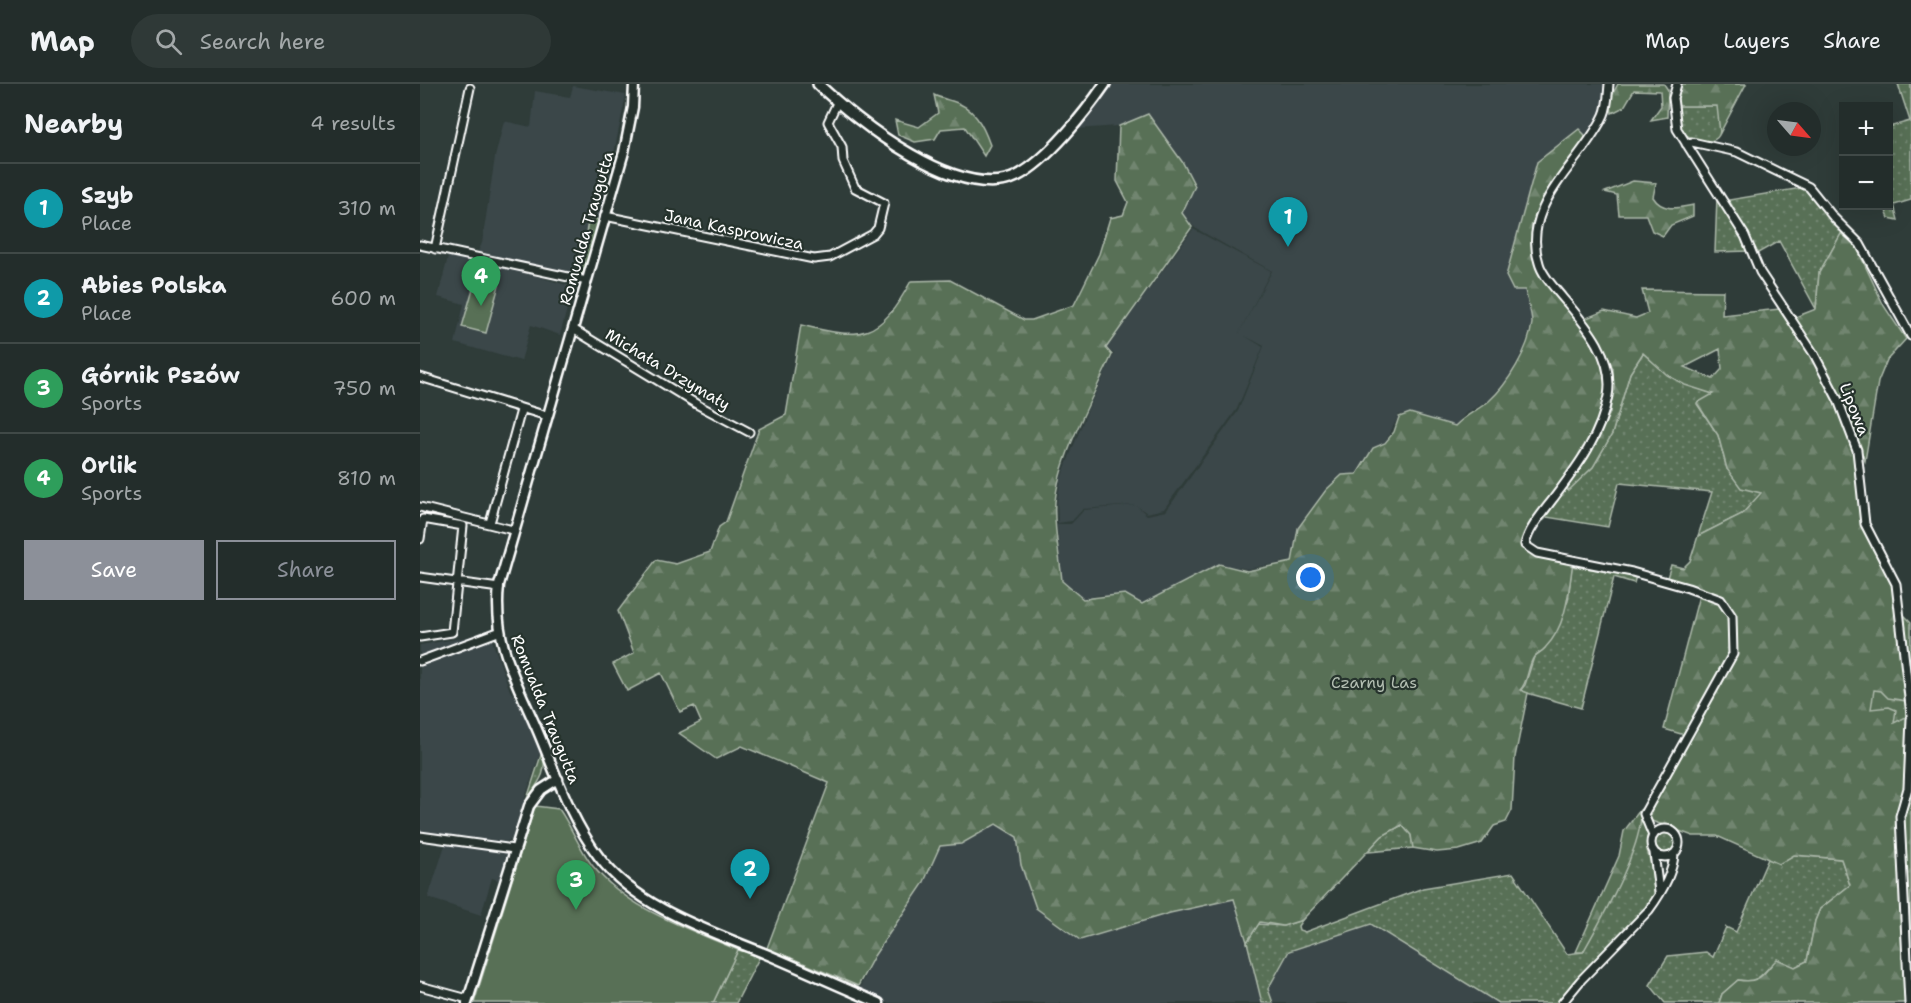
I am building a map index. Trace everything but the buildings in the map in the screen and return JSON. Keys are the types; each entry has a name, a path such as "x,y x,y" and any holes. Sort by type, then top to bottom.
{"main road":[{"path":"818,84 837,103 899,147 968,179 986,183 1017,176 1041,159 1105,84"}],"street":[{"name":"Romualda Traugutta","path":"634,84 633,107 624,152 513,530 499,588 498,632 513,674 577,823 599,858 632,888 696,924 879,1003"},
{"path":"1609,84 1603,117 1545,204 1537,220 1536,236 1539,264 1599,346 1610,373 1609,394 1603,420 1587,452 1545,509 1526,545 1537,553 1636,573 1694,590 1721,600 1732,616 1735,632 1730,661 1644,814 1653,836"},
{"name":"Lipowa","path":"1677,84 1673,98 1673,117 1677,129 1745,236 1760,272 1814,354 1838,400 1857,450 1865,524 1896,584 1911,717 1908,788 1900,816 1909,999"},
{"path":"435,249 470,88"},
{"name":"Jana Kasprowicza","path":"605,216 814,259 830,258 873,234 878,228 884,203 855,188 843,161 842,147 828,122 837,103"},
{"path":"1686,144 1692,142 1737,152 1809,187 1834,218 1860,244 1911,336"},
{"path":"420,245 587,282"},
{"name":"Michała Drzymały","path":"573,328 698,405 749,432"},
{"path":"420,377 521,410 547,416"},
{"path":"490,523 521,410"},
{"path":"420,507 513,530"},
{"path":"420,539 423,519 463,526 452,632 420,637"},
{"path":"420,577 499,588"},
{"path":"420,661 498,632"},
{"path":"420,986 467,1001 514,849 534,797 544,787 558,779"},
{"path":"1562,1003 1658,897 1674,862 1674,854 1679,842 1675,833 1662,829 1653,836 1650,843 1659,884 1658,897"},
{"path":"420,836 514,849"},
{"path":"1654,853 1666,858 1674,854"}],"shaded area":[{"path":"1110,84 1606,84 1601,113 1585,135 1580,130 1537,162 1525,290 1532,322 1524,348 1508,379 1488,401 1466,413 1455,426 1410,414 1399,415 1385,443 1373,448 1357,473 1341,475 1325,490 1297,528 1291,561 1247,569 1219,564 1142,604 1100,595 1083,599 1062,581 1057,524 1071,524 1084,510 1135,505 1083,509 1072,521 1058,523 1057,502 1061,478 1088,409 1114,354 1107,348 1193,229 1271,271 1239,333 1272,271 1195,228 1182,213 1195,185 1148,114 1119,126 1076,129","holes":["1245,336 1264,346 1238,411 1166,511 1147,515 1137,506 1147,513 1164,509 1237,409 1263,347"]},
{"path":"573,86 626,95 603,206 584,274 564,276 486,261 573,287 560,335 531,325 521,361 455,343 464,304 438,297 448,257 475,258 482,243 495,157 504,121 531,127 535,91 570,97"},
{"path":"485,634 420,659 420,645"},
{"path":"489,638 492,640 510,691 518,700 540,753 511,840 505,842 467,838 466,836 420,833 420,663"},
{"path":"996,824 1017,837 1021,865 1080,940 1170,913 1234,899 1262,1003 879,1003 857,994 874,956 923,884 940,846 961,844"},
{"path":"445,845 506,850 510,855 501,881 492,878 481,915 428,898"},
{"path":"1372,924 1498,1003 1273,1003 1268,989 1289,951"}],"green space":[{"path":"1618,84 1664,84 1668,90 1667,117 1651,120 1661,106 1660,91 1634,90 1624,107 1612,113 1610,99"},
{"path":"1680,84 1746,84 1720,133 1717,106 1677,106"},
{"path":"1898,84 1911,84 1911,200 1894,205 1898,220 1889,218 1886,210 1893,210 1893,126 1910,121"},
{"path":"934,95 960,104 977,118 990,145 984,156 965,127 941,129 935,139 915,142 898,135 895,120 919,127 938,113"},
{"path":"1677,106 1718,106 1720,132 1716,139 1706,141 1694,139 1684,133 1679,125"},
{"name":"Czarny Las","path":"1148,114 1183,163 1195,186 1182,213 1192,227 1106,348 1112,355 1070,447 1058,484 1055,502 1062,581 1083,599 1125,594 1142,604 1219,564 1247,571 1292,562 1298,528 1326,490 1342,475 1357,474 1373,448 1385,443 1394,432 1399,417 1410,413 1455,426 1496,394 1522,355 1532,323 1525,290 1513,290 1506,276 1537,162 1579,129 1585,135 1585,140 1532,225 1538,264 1598,346 1609,373 1609,394 1587,452 1528,537 1529,550 1573,561 1566,607 1558,629 1545,648 1534,657 1520,690 1528,693 1515,757 1512,810 1506,822 1494,826 1482,843 1459,850 1437,852 1413,848 1411,835 1402,825 1382,836 1302,920 1283,926 1260,922 1247,942 1234,899 1170,913 1080,940 1036,908 1021,865 1017,837 996,824 961,844 940,846 923,884 874,956 858,986 767,948 829,783 742,746 716,759 679,733 701,722 694,706 680,712 661,673 627,691 613,664 634,653 618,611 656,560 676,564 710,552 719,527 726,522 759,429 786,415 801,325 839,333 867,331 889,315 911,281 950,280 1024,320 1032,320 1074,305 1099,254 1110,218 1123,215 1128,202 1117,181 1119,126"},
{"path":"1633,181 1656,183 1653,197 1657,202 1671,208 1693,205 1693,216 1671,225 1663,236 1652,231 1646,215 1619,215 1617,195 1605,192"},
{"path":"1802,188 1811,194 1855,244 1841,234 1819,273 1816,309 1779,241 1758,253 1729,200"},
{"path":"1717,197 1749,251 1715,252"},
{"path":"596,218 600,223 586,272 578,275 588,222"},
{"path":"1841,234 1855,244 1884,306 1906,339 1887,360 1878,382 1865,461 1851,425 1867,523 1896,575 1911,695 1911,1003 1719,1003 1722,994 1738,980 1752,981 1760,977 1777,959 1795,967 1807,961 1815,921 1820,909 1850,885 1841,859 1794,855 1779,864 1717,836 1693,836 1649,820 1647,812 1688,736 1664,729 1700,592 1666,581 1671,565 1683,568 1690,561 1698,536 1742,514 1761,493 1741,488 1727,469 1718,435 1697,403 1713,394 1685,385 1667,375 1643,353 1630,373 1612,434 1593,467 1568,491 1567,486 1588,458 1610,413 1613,381 1613,368 1584,319 1604,311 1636,318 1648,313 1642,290 1723,291 1722,315 1780,309 1821,373 1793,318 1816,309 1819,273","holes":["1720,349 1722,369 1713,379 1685,367"]},
{"path":"476,278 499,285 486,333 462,327"},
{"path":"1643,353 1676,378 1714,394 1697,404 1718,435 1727,469 1762,493 1742,514 1698,536 1712,492 1619,483 1608,527 1547,517 1543,521 1567,486 1568,490 1593,467 1612,434 1630,373"},
{"path":"1572,566 1636,576 1634,583 1614,577 1581,708 1520,691 1525,685 1534,657 1545,648 1568,601"},
{"path":"1902,613 1911,622 1911,675"},
{"path":"1874,690 1881,691 1888,698 1906,701 1906,717 1894,723 1896,710 1889,707 1871,709"},
{"path":"542,752 543,771 527,799"},
{"path":"535,806 559,809 592,865 623,894 659,916 738,950 713,1003 474,1003"},
{"path":"1640,810 1636,841 1620,882 1583,952 1576,952 1619,856 1624,831"},
{"path":"1642,813 1649,835 1647,850 1656,881 1654,898 1633,923 1573,982 1558,1003 1498,1003 1371,924 1289,951 1268,989 1273,1003 1262,1003 1247,942 1258,924 1283,926 1302,920 1298,926 1299,930 1305,932 1423,888 1513,873 1567,954 1583,952 1628,863"},
{"path":"1402,825 1411,835 1413,848 1367,852 1382,836"},
{"path":"1665,833 1675,840 1676,844 1669,854 1665,855 1655,848 1654,844 1661,834"},
{"path":"1794,855 1841,859 1850,885 1820,909 1815,921 1807,961 1795,967 1785,964 1771,965 1757,978 1749,981 1738,980 1722,994 1719,1003 1665,1003 1650,985 1668,956 1706,952 1713,957 1726,927 1736,932 1768,859 1779,863"},
{"path":"738,950 760,956 736,1003 713,1003"}],"place":[{"name":"Szyb","path":"1288,247"},
{"name":"Orlik","path":"481,306"},
{"name":"Abies Polska","path":"750,899"},
{"name":"Górnik Pszów","path":"576,910"}]}
